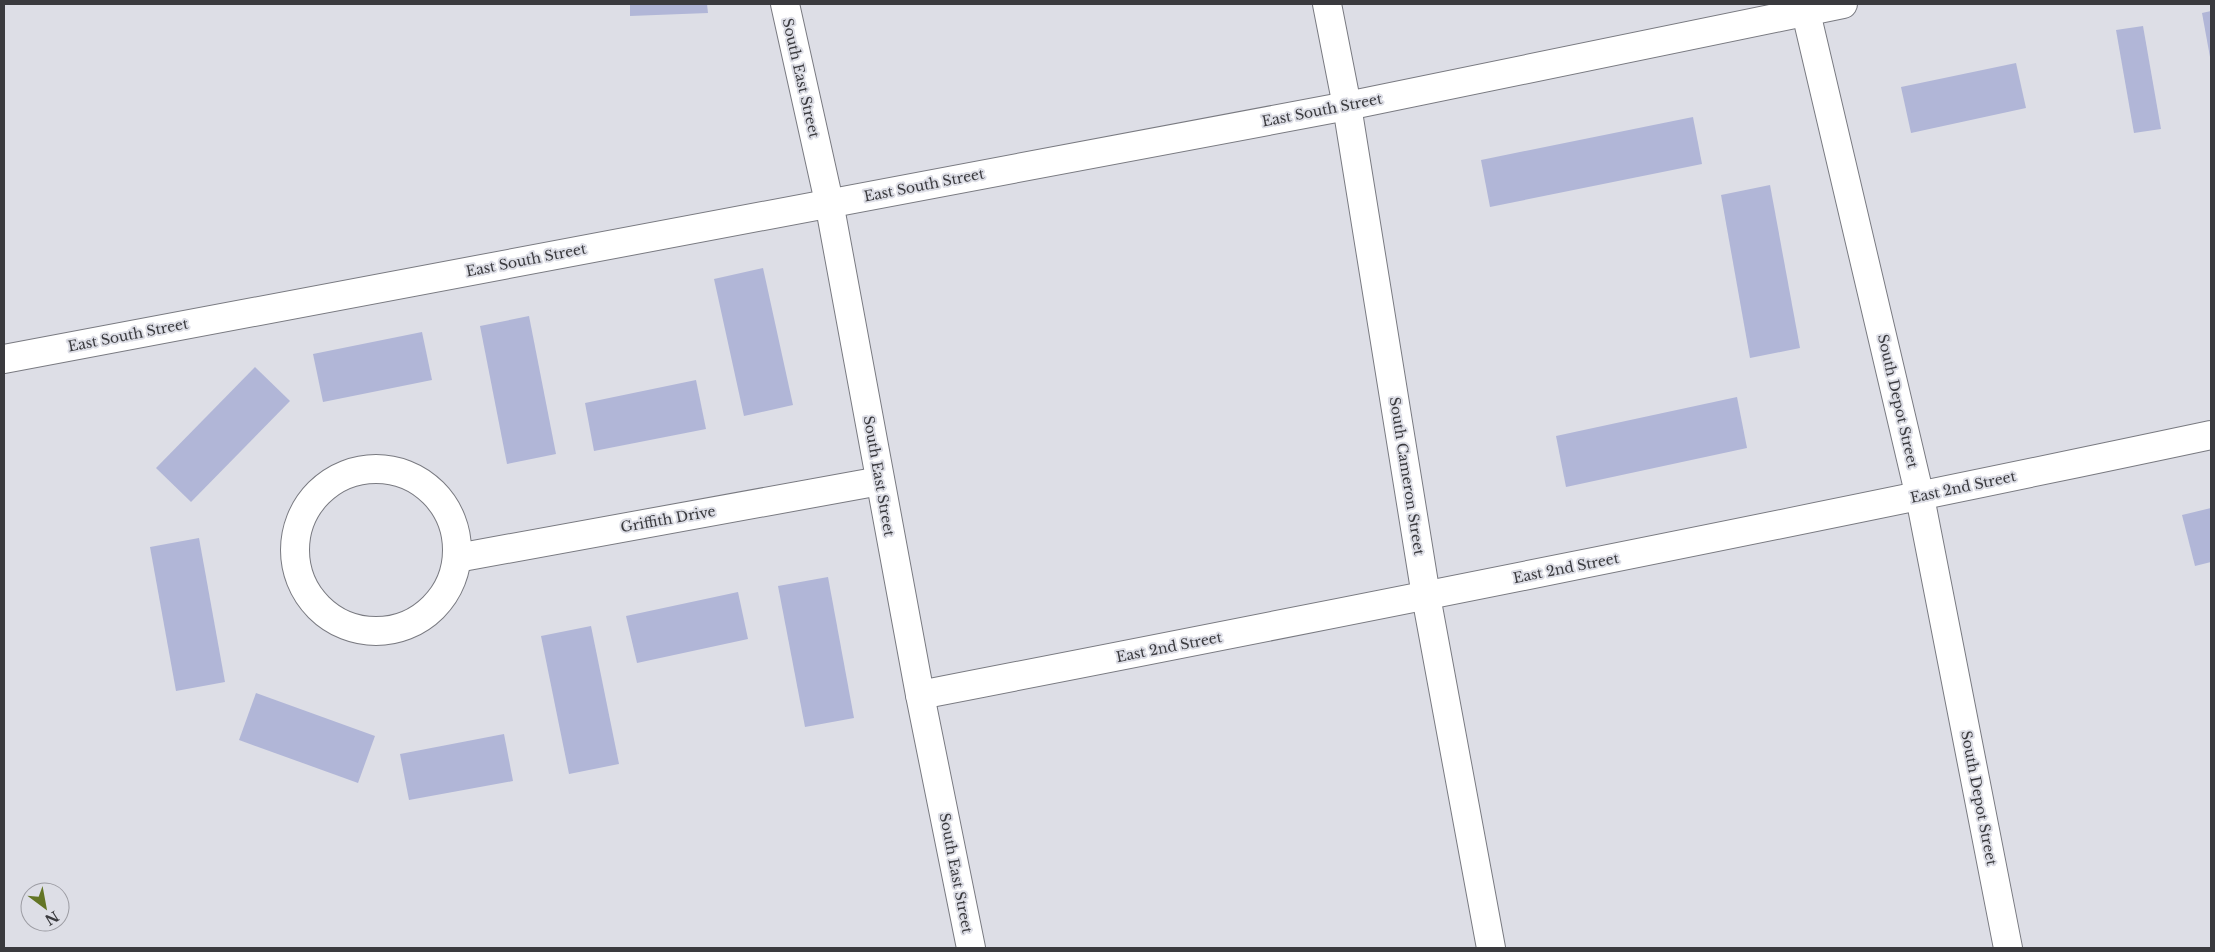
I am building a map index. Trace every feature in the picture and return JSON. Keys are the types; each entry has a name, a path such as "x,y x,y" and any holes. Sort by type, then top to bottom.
{"street":[{"name":"South East Street","path":"785,4 829,202 920,695 971,948"},
{"name":"South Cameron Street","path":"1328,4 1347,106 1426,596 1491,948"},
{"name":"East South Street","path":"4,359 829,202 1347,106 1805,8 1843,4"},
{"name":"South Depot Street","path":"1805,8 1920,497 2008,948"},
{"name":"East 2nd Street","path":"920,695 1920,497 2211,435"},
{"path":"372,468 400,472 425,484 444,505 455,530 457,558 450,582 436,604 416,620 392,630 366,631 341,624 320,609 309,596 304,589 295,565 295,537 304,510 322,489 345,474 372,468"},
{"name":"Griffith Drive","path":"457,558 880,480"}],"building":[{"path":"630,4 707,4 708,13 630,16"},
{"path":"2211,11 2211,57 2210,57 2202,13"},
{"path":"2143,26 2161,129 2134,133 2116,30"},
{"path":"2016,63 2026,108 1911,133 1901,87"},
{"path":"1693,117 1702,164 1490,207 1481,160"},
{"path":"1770,185 1800,348 1750,358 1721,195"},
{"path":"763,268 793,405 744,416 714,279"},
{"path":"529,316 556,454 507,464 480,326"},
{"path":"422,332 432,380 323,402 313,354"},
{"path":"255,367 290,401 191,502 156,468"},
{"path":"696,380 706,429 594,451 585,403"},
{"path":"1737,397 1747,448 1566,487 1556,436"},
{"path":"2211,508 2211,562 2195,566 2182,515"},
{"path":"199,538 225,682 176,691 150,547"},
{"path":"828,577 854,718 805,727 778,586"},
{"path":"738,592 748,639 637,663 626,616"},
{"path":"591,626 619,764 569,774 541,636"},
{"path":"256,693 375,736 358,783 239,740"},
{"path":"504,734 513,781 409,800 400,754"}]}
